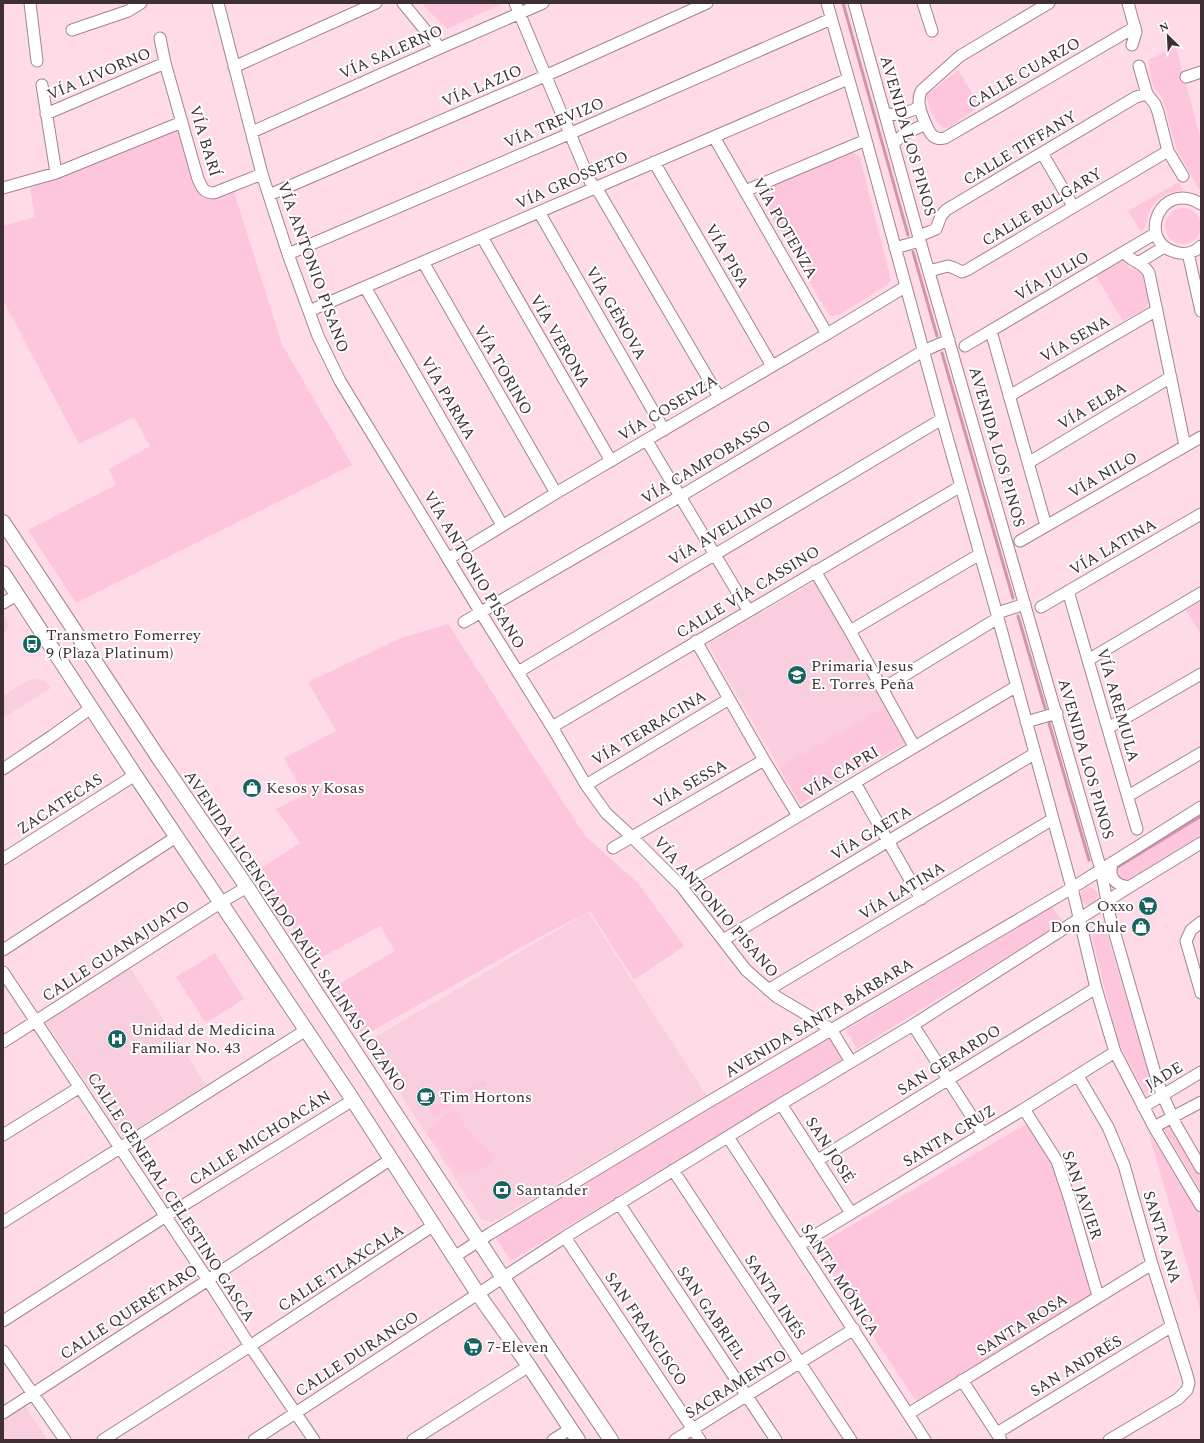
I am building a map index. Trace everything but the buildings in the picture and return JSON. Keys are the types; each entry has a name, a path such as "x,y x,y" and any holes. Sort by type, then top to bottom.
{"main road":[{"name":"AVENIDA LICENCIADO RAÚL SALINAS LOZANO","path":"3,522 162,763 247,887 611,1440"},
{"path":"3,573 176,837 353,1100 478,1294 529,1366 574,1435"}],"street":[{"path":"30,3 37,61"},
{"path":"72,30 128,11 141,3"},
{"name":"VÍA ANTONIO PISANO","path":"218,3 262,174 308,311 318,336 340,380 586,785 606,813 681,886 746,970 768,990 788,1005 831,1029 851,1062"},
{"path":"234,67 376,3"},
{"path":"403,3 440,48"},
{"path":"515,3 590,181 600,194 719,397"},
{"name":"VÍA SALERNO","path":"252,132 544,3"},
{"name":"VÍA LAZIO","path":"269,195 545,76 707,3"},
{"path":"827,3 1017,686 1034,754 1072,888 1096,988 1115,1052 1154,1128 1201,1206"},
{"name":"AVENIDA LOS PINOS","path":"854,3 929,271 1057,713 1101,870 1107,901"},
{"path":"924,3 932,31"},
{"path":"893,144 904,134 928,127 920,105 919,95 922,90 956,60 1049,3"},
{"path":"1128,3 1135,27 1135,36 1132,45"},
{"name":"VÍA TREVIZO","path":"288,254 569,134 832,19"},
{"name":"CALLE CUARZO","path":"928,127 935,137 940,139 945,138 1135,27"},
{"name":"VÍA BARÍ","path":"160,38 165,63 182,122 200,184 204,190 208,193 214,193 262,174"},
{"name":"VÍA LIVORNO","path":"46,114 165,63"},
{"path":"1139,66 1147,94 1155,104 1158,112 1168,151 1183,176"},
{"path":"1186,77 1201,72"},
{"name":"VÍA GROSSETO","path":"308,311 848,79"},
{"path":"42,85 56,173"},
{"name":"CALLE TIFFANY","path":"895,248 920,239 936,229 941,216 946,210 1136,97 1147,94"},
{"path":"885,113 896,116 920,105"},
{"path":"3,188 56,173 182,122"},
{"name":"VÍA POTENZA","path":"714,136 828,334"},
{"path":"745,191 866,140"},
{"name":"CALLE BULGARY","path":"929,271 948,266 962,272 967,270 1168,151"},
{"path":"1042,153 1073,206"},
{"name":"VÍA PISA","path":"654,162 772,366"},
{"path":"1201,204 1194,200 1176,198 1161,208 1157,215 1155,224 1156,233 1159,240 1171,251 1179,253 1197,252 1197,279 1201,311"},
{"name":"VÍA GÉNOVA","path":"539,212 664,430"},
{"name":"VÍA JULIO","path":"965,346 1156,233"},
{"name":"VÍA VERONA","path":"482,237 611,461"},
{"path":"1138,263 1164,246"},
{"path":"1124,252 1131,260 1145,267 1149,273 1185,446"},
{"name":"VÍA TORINO","path":"423,262 556,493"},
{"name":"VÍA COSENZA","path":"448,559 556,493 828,334 905,286"},
{"name":"VÍA PARMA","path":"365,287 502,525"},
{"name":"VÍA SENA","path":"1009,396 1157,310"},
{"path":"991,331 1046,526"},
{"name":"VÍA CAMPOBASSO","path":"464,622 923,351 949,340"},
{"name":"VÍA ELBA","path":"1028,463 1171,377"},
{"name":"VÍA AVELLINO","path":"518,672 942,419"},
{"name":"VÍA NILO","path":"1020,541 1201,437"},
{"path":"647,440 748,610"},
{"name":"CALLE VÍA CASSINO","path":"552,727 748,610 961,486"},
{"name":"VÍA LATINA","path":"1041,607 1201,514"},
{"path":"850,630 980,554"},
{"path":"815,571 850,630 914,746"},
{"name":"VÍA AREMULA","path":"1068,591 1138,829"},
{"path":"1088,660 1201,593"},
{"path":"3,603 17,594"},
{"path":"882,688 997,615 1025,604"},
{"path":"696,641 798,816"},
{"path":"1108,728 1201,674"},
{"name":"VÍA CAPRI","path":"681,886 1017,686"},
{"name":"VÍA TERRACINA","path":"586,785 729,699"},
{"path":"3,769 91,708"},
{"path":"1026,722 1057,713"},
{"path":"1128,796 1201,753"},
{"name":"VÍA GAETA","path":"723,940 1034,754"},
{"name":"VÍA SESSA","path":"613,848 764,760"},
{"name":"ZACATECAS","path":"3,859 135,775"},
{"path":"854,783 887,843 921,899"},
{"name":"AVENIDA SANTA BÁRBARA","path":"454,1257 831,1029 1072,888 1201,807"},
{"name":"VÍA LATINA","path":"768,990 1053,819"},
{"path":"3,950 176,837"},
{"path":"503,1278 619,1203 913,1025 1129,887 1201,843"},
{"path":"1113,862 1111,869 1112,879 1118,884 1129,887"},
{"name":"CALLE GUANAJUATO","path":"3,1042 247,887"},
{"path":"1107,901 1110,917 1149,1053 1163,1096 1172,1117 1201,1168"},
{"path":"1201,922 1191,930 1186,941 1201,993"},
{"name":"CALLE GENERAL CELESTINO GASCA","path":"3,972 166,1216 250,1346 314,1440"},
{"name":"SAN GERARDO","path":"818,1160 1096,988"},
{"path":"913,1025 983,1134"},
{"path":"3,1222 306,1030"},
{"name":"SANTA CRUZ","path":"799,1246 1115,1052"},
{"name":"JADE","path":"1143,1107 1201,1072"},
{"name":"SANTA ANA","path":"1078,1076 1102,1116 1116,1144 1124,1165 1152,1264 1189,1383 1184,1394 1109,1440"},
{"path":"3,1135 80,1087"},
{"name":"CALLE MICHOACÁN","path":"3,1321 166,1216 353,1100"},
{"path":"1154,1128 1201,1102"},
{"name":"SAN JOSÉ","path":"781,1104 851,1213"},
{"name":"SAN JAVIER","path":"1024,1109 1057,1161 1098,1296"},
{"name":"SANTA MÓNICA","path":"728,1137 925,1440"},
{"name":"CALLE QUERÉTARO","path":"3,1413 391,1159"},
{"name":"SANTA INÉS","path":"673,1170 851,1440"},
{"name":"SAN GABRIEL","path":"619,1203 776,1440"},
{"name":"CALLE TLAXCALA","path":"103,1440 250,1346 434,1225"},
{"name":"SAN FRANCISCO","path":"566,1237 700,1440"},
{"name":"SANTA ROSA","path":"908,1414 1152,1264"},
{"name":"CALLE DURANGO","path":"254,1440 503,1278"},
{"name":"SAN ANDRÉS","path":"999,1437 1172,1326"},
{"name":"SACRAMENTO","path":"675,1440 800,1364 854,1329"},
{"path":"3,1350 65,1440"},
{"path":"412,1440 529,1366"},
{"path":"962,1380 999,1437"},
{"path":"553,1440 574,1435"}],"shaded area":[{"path":"421,3 504,3 447,29"},
{"path":"1176,47 1201,140 1201,193 1176,148 1162,97 1153,87 1148,60"},
{"path":"958,70 980,106 950,127 944,128 938,123 932,113 927,95"},
{"path":"177,128 194,188 203,196 212,198 234,192 282,344 352,465 76,603 28,530 116,485 109,469 150,446 134,417 79,444 3,300 3,226 35,217 30,188"},
{"path":"852,153 856,154 860,158 891,280 887,285 839,315 832,316 828,314 760,197 765,190"},
{"path":"1179,182 1183,190 1163,196 1155,203 1149,212 1146,225 1141,232 1128,211"},
{"path":"1187,208 1196,213 1200,219 1200,233 1196,239 1187,244 1179,244 1170,239 1166,233 1165,222 1170,213 1176,209"},
{"path":"1120,262 1124,262 1130,268 1142,273 1149,302 1145,309 1123,321 1096,276"},
{"name":"Primaria Jesus E. Torres Peña","path":"817,580 907,742 800,804 708,644"},
{"path":"1201,601 1201,634 1186,610"},
{"path":"6,616 9,625 3,637 3,618"},
{"path":"448,624 585,836 638,883 684,946 634,980 590,911 538,938 363,1036 332,988 395,951 380,926 315,961 255,872 300,843 276,809 304,795 284,758 336,731 308,682 401,638"},
{"path":"37,679 45,681 51,688 3,718 3,696 28,680"},
{"path":"887,706 907,742 800,804 779,767"},
{"path":"1201,813 1201,835 1126,881 1121,882 1113,870 1117,865"},
{"path":"1089,887 1095,890 1098,896 1095,902 1089,905 1083,902 1080,896 1083,890"},
{"path":"1052,907 1063,922 857,1049 846,1030"},
{"path":"588,912 706,1095 493,1222 482,1220 367,1042"},
{"path":"1095,922 1102,923 1105,927 1154,1090 1153,1093 1148,1095 1145,1094 1117,1039 1090,930 1091,925"},
{"path":"215,953 244,999 206,1023 176,977"},
{"name":"Unidad de Medicina Familiar No. 43","path":"130,968 206,1085 123,1137 45,1021"},
{"path":"829,1037 843,1059 511,1261 495,1237"},
{"path":"485,1080 487,1085 458,1101 456,1100 454,1096"},
{"path":"448,1099 452,1107 434,1116 429,1108"},
{"path":"456,1111 469,1131 497,1156 486,1166 469,1173 459,1175 436,1141 433,1141 428,1134 439,1119"},
{"path":"1028,1123 1058,1173 1092,1295 916,1401 814,1247"},
{"path":"1169,1125 1201,1178 1201,1191 1163,1128"},
{"path":"1148,1131 1201,1217 1201,1313"},
{"path":"25,1406 48,1440 3,1440 3,1420"}],"waterway":[{"path":"843,3 908,235"},
{"path":"913,252 937,336"},
{"path":"942,353 1013,598"},
{"path":"1018,616 1045,708"},
{"path":"1049,723 1089,860"},
{"path":"1116,868 1201,816"}],"place":[{"name":"Transmetro Fomerrey 9 (Plaza Platinum)","path":"32,644"},
{"name":"Primaria Jesus E. Torres Peña","path":"797,675"},
{"name":"Kesos y Kosas","path":"252,788"},
{"name":"Oxxo","path":"1148,906"},
{"name":"Don Chule","path":"1141,927"},
{"name":"Unidad de Medicina Familiar No. 43","path":"117,1039"},
{"name":"Tim Hortons","path":"426,1097"},
{"name":"Santander","path":"502,1190"},
{"name":"7-Eleven","path":"473,1347"}]}
